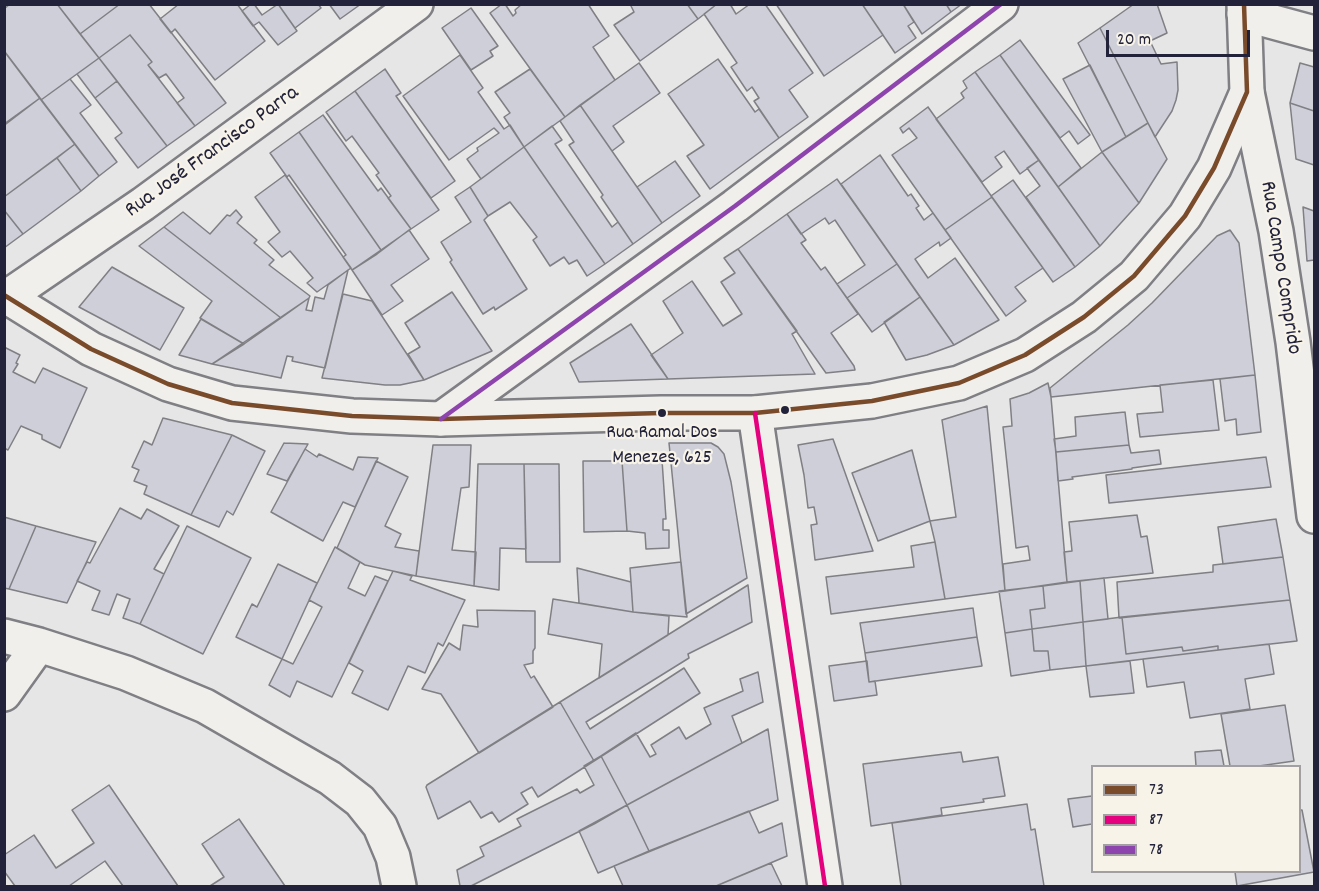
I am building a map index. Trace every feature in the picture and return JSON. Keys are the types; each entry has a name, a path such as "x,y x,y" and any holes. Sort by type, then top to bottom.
{"street":[{"name":"Rua José Francisco Parra","path":"6,296 143,204 416,4"},
{"path":"441,419 735,206 1001,4"},
{"path":"1244,9 1314,33"},
{"name":"Rua Campo Comprido","path":"1244,9 1247,92 1277,242 1293,342 1314,516"},
{"path":"6,296 91,349 168,384 232,403 352,416 441,419 754,413 872,400 959,383 1025,355 1084,317 1134,276 1185,216 1214,168 1247,92"},
{"path":"754,413 825,886"},
{"path":"4,636 39,645 126,674 205,706 330,778 360,801 380,826 393,857 399,886"},
{"path":"4,694 39,645"}],"building":[{"path":"10,4 57,4 99,58 41,100 4,51 4,9"},
{"path":"57,4 120,4 80,34"},
{"path":"120,4 149,4 226,103 195,126 177,103 184,98 166,74 159,78 148,65 152,62 130,35 99,58 80,34"},
{"path":"179,4 237,4 265,41 215,80 175,29 171,33 160,19"},
{"path":"254,4 262,15 278,4 297,31 278,45 259,22 253,26 242,11"},
{"path":"278,4 318,4 321,8 295,28"},
{"path":"329,4 361,4 340,19"},
{"path":"505,4 513,16 516,13 515,10 522,4 588,4 609,36 593,47 615,80 565,117 490,13"},
{"path":"630,4 687,4 698,19 640,61 614,25 634,12"},
{"path":"687,4 717,4 698,19"},
{"path":"717,4 730,4 736,14 750,4 765,4 813,73 789,90 808,117 779,138 754,101 759,98 752,87 747,91 731,67 737,63 704,14"},
{"path":"776,4 862,4 883,35 824,76"},
{"path":"862,4 903,4 914,22 908,26 916,38 895,53"},
{"path":"903,4 946,4 951,12 922,34"},
{"path":"946,4 962,4 951,12"},
{"path":"1134,4 1157,4 1167,33 1150,41 1161,64 1177,62 1176,100 1172,111 1155,137 1100,28"},
{"path":"471,8 498,46 490,51 493,56 471,70 442,28"},
{"path":"1100,28 1148,123 1126,137 1078,43"},
{"path":"130,35 152,62 148,65 195,126 167,146 99,58"},
{"path":"1020,40 1090,135 1078,144 1069,131 1060,138 1000,55"},
{"path":"5,52 40,98 6,124 4,122"},
{"path":"460,55 483,88 478,92 504,129 510,125 524,147 481,179 467,159 478,151 477,148 499,133 494,128 449,160 403,96"},
{"path":"1000,55 1081,168 1058,187 975,72"},
{"path":"99,58 117,81 95,98 77,74"},
{"path":"718,59 755,112 759,109 779,138 710,189 687,156 704,145 668,94"},
{"path":"639,63 660,93 613,126 624,142 612,151 580,105"},
{"path":"1300,63 1314,67 1314,111 1290,103"},
{"path":"1090,65 1126,137 1102,152 1063,79"},
{"path":"385,69 401,93 396,96 455,181 431,198 355,91"},
{"path":"530,69 565,117 524,147 504,117 510,113 495,92"},
{"path":"975,72 1039,160 1020,174 1004,151 995,157 1002,167 982,182 936,119 964,98 961,93 967,88 963,81"},
{"path":"70,79 91,105 80,113 117,162 99,176 41,100"},
{"path":"117,81 167,146 138,168 115,138 122,133 95,98"},
{"path":"355,91 439,210 411,229 388,198 391,196 376,175 379,173 352,136 346,141 326,112"},
{"path":"40,98 75,144 4,197 4,124"},
{"path":"1290,103 1314,111 1314,165 1296,159"},
{"path":"580,105 662,223 633,244 569,145 574,142 560,121"},
{"path":"928,107 992,197 945,230 892,155 917,138 909,128 903,133 900,128"},
{"path":"323,115 378,191 381,188 411,229 381,250 299,132"},
{"path":"1148,123 1167,159 1139,203 1102,152"},
{"path":"552,126 562,140 555,144 612,227 618,222 633,244 605,264 524,147"},
{"path":"299,132 381,250 352,270 343,257 346,255 289,175 287,177 270,153"},
{"path":"75,144 99,176 81,191 57,158"},
{"path":"524,147 605,264 587,276 577,260 569,264 564,257 550,266 533,240 537,237 510,202 488,216 470,187"},
{"path":"1102,152 1139,203 1100,246 1058,187"},
{"path":"880,155 908,196 911,194 924,220 933,213 951,238 940,246 939,242 915,259 928,278 955,258 999,320 954,345 841,184"},
{"path":"57,158 81,191 23,234 4,210 4,197"},
{"path":"1039,160 1100,246 1075,267 1026,197 1040,186 1027,168"},
{"path":"675,161 700,196 662,223 637,187"},
{"path":"285,175 351,268 317,292 307,283 313,278 290,251 282,257 268,242 280,232 255,197"},
{"path":"837,179 897,264 847,298 837,284 865,265 835,220 829,224 825,218 801,234 787,214"},
{"path":"1013,180 1075,267 1053,282 991,196"},
{"path":"470,187 488,216 484,220 527,289 495,310 494,307 483,314 450,262 452,260 441,242 471,222 455,197"},
{"path":"992,197 1043,268 1015,287 1026,301 1006,316 945,230"},
{"path":"1303,207 1314,211 1314,260 1307,261"},
{"path":"4,210 23,234 4,248"},
{"path":"236,210 242,217 237,223 257,240 254,243 274,260 269,265 310,296 281,318 164,227 183,212 210,234 227,215 230,216"},
{"path":"787,214 806,240 801,243 821,270 825,267 858,314 831,333 855,370 826,373 738,249"},
{"path":"164,227 281,318 244,344 200,318 212,301 139,246"},
{"path":"409,230 429,259 391,285 403,301 382,315 352,270"},
{"path":"1230,230 1239,243 1255,375 1051,397 1050,388 1128,325 1217,236"},
{"path":"738,249 797,331 792,334 815,374 668,379 651,355 683,333 663,301 692,281 723,326 742,314 721,282 735,273 724,258"},
{"path":"897,264 920,297 872,332 847,298"},
{"path":"112,267 184,308 160,350 79,307"},
{"path":"348,270 325,368 292,361 293,357 287,356 281,378 212,364 309,298 306,310 312,311 315,297 324,299 328,285"},
{"path":"452,292 492,351 424,380 408,354 420,347 405,323"},
{"path":"343,294 372,301 424,380 400,385 385,385 322,378"},
{"path":"920,297 954,345 906,360 884,322"},
{"path":"201,319 244,344 212,364 179,355"},
{"path":"631,324 668,379 579,382 570,363"},
{"path":"4,347 20,355 13,372 35,383 43,368 87,388 60,448 42,439 42,435 21,426 8,450 4,448"},
{"path":"1255,375 1261,432 1237,435 1236,419 1225,421 1220,379"},
{"path":"1213,380 1219,430 1140,437 1137,414 1163,412 1160,385"},
{"path":"1048,383 1067,582 1005,591 1003,564 1030,560 1028,546 1016,548 1003,427 1012,426 1010,399 1029,393"},
{"path":"987,406 1005,591 945,599 930,521 956,517 942,420"},
{"path":"1125,412 1129,445 1056,452 1054,439 1076,436 1075,417"},
{"path":"163,418 232,435 191,515 144,494 147,486 134,481 139,470 132,467 144,441 152,445"},
{"path":"232,435 265,451 233,515 227,511 219,527 191,515"},
{"path":"833,439 873,551 815,560 811,525 817,524 814,507 808,508 798,445"},
{"path":"284,443 308,444 287,481 267,474"},
{"path":"669,443 711,443 724,454 747,578 686,614"},
{"path":"433,445 471,445 469,487 461,488 452,550 476,552 474,586 416,576"},
{"path":"1129,445 1131,453 1159,450 1161,464 1058,481 1056,452"},
{"path":"305,449 317,457 319,454 353,470 358,457 378,458 355,507 343,502 323,541 271,512"},
{"path":"912,450 930,521 878,541 852,473"},
{"path":"1266,457 1271,487 1109,503 1106,475"},
{"path":"662,460 666,519 663,519 663,530 669,530 669,548 646,549 645,533 627,531 622,461"},
{"path":"376,461 408,477 385,526 401,534 395,547 419,551 416,576 365,565 337,548"},
{"path":"583,461 622,461 627,531 584,532"},
{"path":"478,464 524,464 526,549 500,548 499,590 474,586"},
{"path":"524,464 559,464 560,562 526,562"},
{"path":"120,508 141,519 147,509 179,526 154,569 164,574 140,624 123,618 130,599 117,594 109,615 92,610 100,591 77,581 87,562 90,563"},
{"path":"1137,515 1141,537 1147,536 1153,573 1067,582 1064,552 1072,551 1069,522"},
{"path":"4,517 36,526 9,589 4,588"},
{"path":"1276,519 1283,557 1223,564 1218,527"},
{"path":"36,526 96,542 67,603 9,589"},
{"path":"187,526 251,558 203,654 140,624"},
{"path":"935,542 945,599 831,614 826,577 914,567 911,546"},
{"path":"335,547 360,562 348,588 365,596 375,576 388,581 332,697 297,681 290,697 269,685 282,659 293,664 322,607 309,600"},
{"path":"1283,557 1290,600 1119,618 1117,582 1213,572 1213,565"},
{"path":"681,562 687,617 633,612 630,568"},
{"path":"278,564 317,583 282,659 236,637 252,604 257,607"},
{"path":"577,568 631,582 633,612 579,603"},
{"path":"393,571 412,576 410,580 465,600 443,646 438,643 425,673 408,666 388,710 352,693 363,671 349,663"},
{"path":"1104,578 1108,619 1083,622 1080,581"},
{"path":"1080,581 1083,622 1032,629 1030,610 1045,608 1043,586"},
{"path":"748,585 752,622 688,654 689,658 586,722 590,729 684,668 700,693 594,761 560,702"},
{"path":"1043,586 1045,608 1030,610 1032,629 1005,633 999,591"},
{"path":"553,599 669,616 668,635 599,678 602,644 548,634"},
{"path":"1290,600 1297,641 1218,650 1218,646 1183,651 1182,647 1126,654 1122,617"},
{"path":"973,608 977,637 865,653 860,623"},
{"path":"477,610 535,611 533,663 524,665 531,678 534,676 553,707 479,753 441,694 422,689 449,643 460,650 463,625 478,627"},
{"path":"1122,617 1126,654 1182,647 1183,651 1218,646 1218,650 1086,666 1083,622"},
{"path":"1083,622 1086,666 1050,670 1048,651 1034,651 1032,629"},
{"path":"1032,629 1034,651 1048,651 1050,670 1011,676 1005,633"},
{"path":"977,637 982,666 869,682 865,653"},
{"path":"1269,644 1274,674 1245,679 1250,709 1190,718 1184,682 1147,687 1143,659"},
{"path":"867,661 869,682 875,681 877,695 834,701 829,666"},
{"path":"1130,661 1134,693 1090,697 1086,666"},
{"path":"758,672 763,702 732,716 742,743 627,805 601,756 636,733 650,757 656,754 651,745 679,727 686,739 711,724 704,708 743,691 740,679"},
{"path":"560,702 594,761 538,797 532,787 521,793 528,804 499,822 492,812 481,818 470,801 438,819 427,785"},
{"path":"1285,705 1294,761 1266,765 1230,765 1221,714"},
{"path":"768,729 778,800 649,851 627,805"},
{"path":"1221,750 1224,765 1196,765 1195,752"},
{"path":"961,752 963,762 998,757 1005,796 983,799 984,802 941,808 942,815 871,826 863,764"},
{"path":"601,756 627,805 471,886 460,886 457,870 484,856 480,847 521,826 517,819 577,789 580,793 594,785 584,766"},
{"path":"109,785 178,886 123,886 105,861 69,886 15,886 4,871 4,855 34,835 56,868 94,843 72,810"},
{"path":"1091,796 1091,824 1073,827 1068,799"},
{"path":"1027,804 1031,830 1035,829 1044,886 901,886 892,823"},
{"path":"627,805 649,851 598,873 579,831"},
{"path":"1302,810 1314,872 1237,886 1235,873 1301,873"},
{"path":"749,811 759,833 782,823 787,856 716,886 623,886 614,866"},
{"path":"239,819 285,886 210,886 224,877 202,844"},
{"path":"771,863 782,886 716,886"}],"transit line":[{"name":"78","path":"441,419 735,206 1001,4"},
{"name":"73","path":"4,295 91,349 168,384 232,403 352,416 441,419 755,413 872,401 959,383 1025,355 1084,317 1134,276 1185,216 1214,168 1247,92 1244,4"},
{"name":"87","path":"755,413 825,886"}],"place":[{"name":"Rua Ramal Dos Menezes, 625","path":"662,413"}]}
